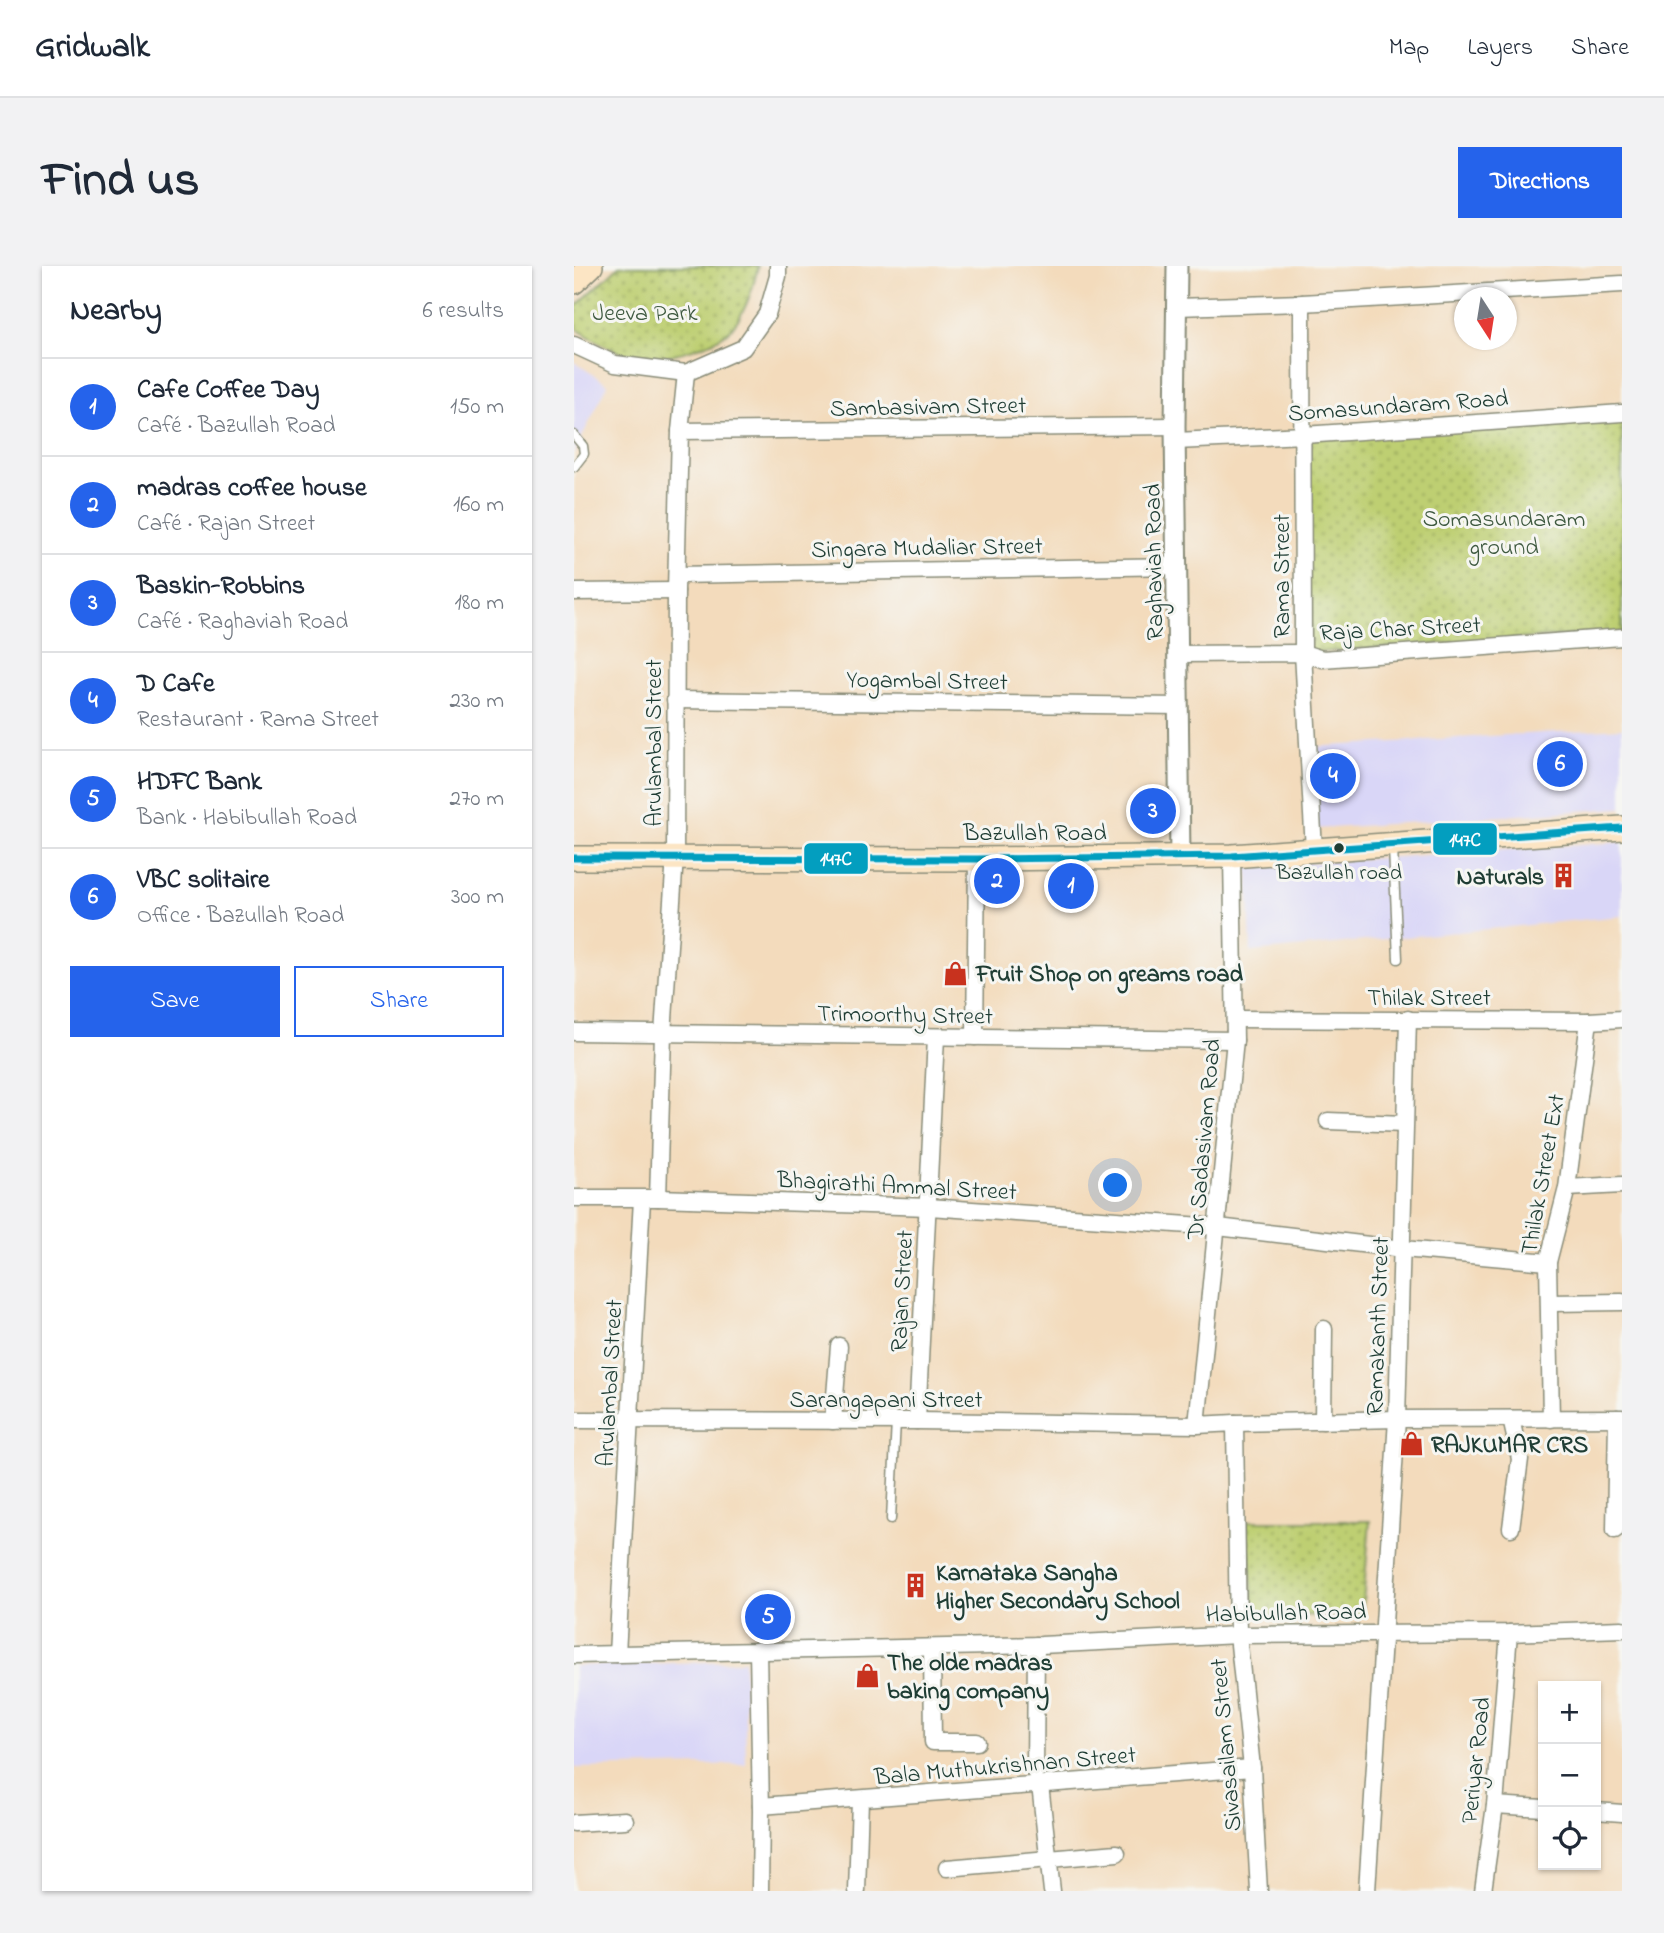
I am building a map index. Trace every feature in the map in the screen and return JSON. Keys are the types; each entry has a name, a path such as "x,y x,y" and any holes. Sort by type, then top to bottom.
{"main road":[{"path":"574,282 591,266"},
{"name":"Bazullah Road","path":"574,858 977,859 1232,856 1622,828"}],"street":[{"path":"574,345 615,364 686,373 743,348 767,314 778,276 778,266"},
{"name":"Raghaviah Road","path":"1177,266 1176,433 1181,857"},
{"path":"1177,307 1302,303 1622,284"},
{"name":"Rama Street","path":"1302,303 1303,653 1314,850"},
{"name":"Arulambal Street","path":"617,1654 629,1420 650,1198 675,857 676,592 680,431 686,373"},
{"name":"Somasundaram Road","path":"1176,433 1304,435 1622,413"},
{"name":"Sambasivam Street","path":"680,431 1176,433"},
{"name":"Singara Mudaliar Street","path":"677,575 1178,566"},
{"path":"574,592 676,592"},
{"name":"Raja Char Street","path":"1179,654 1303,653 1322,659 1622,637"},
{"name":"Yogambal Street","path":"675,700 1179,706"},
{"name":"Dr Sadasivam Road","path":"1197,1425 1235,1041 1232,856"},
{"path":"975,1037 977,859"},
{"name":"Thilak Street","path":"1236,1020 1589,1021 1622,1018"},
{"name":"Ramakanth Street","path":"1367,1891 1396,1419 1408,1019"},
{"name":"Thilak Street Ext","path":"1551,1419 1548,1262 1567,1188 1589,1021"},
{"name":"Trimoorthy Street","path":"574,1032 1235,1041"},
{"name":"Rajan Street","path":"917,1421 936,1037"},
{"path":"1328,1121 1404,1124"},
{"path":"1567,1188 1622,1185"},
{"name":"Bhagirathi Ammal Street","path":"574,1198 929,1207 1218,1227 1403,1249 1548,1262"},
{"path":"1550,1303 1622,1302"},
{"path":"1323,1421 1324,1329"},
{"path":"833,1421 839,1346"},
{"path":"1197,1425 1396,1419 1619,1418 1615,1530"},
{"path":"1511,1419 1520,1459 1511,1528"},
{"name":"Sarangapani Street","path":"574,1420 1197,1425"},
{"name":"Sivasailam Street","path":"1235,1423 1238,1635 1252,1768 1259,1891"},
{"name":"Habibullah Road","path":"574,1655 1036,1645 1238,1635 1510,1633 1622,1629"},
{"name":"Periyar Road","path":"1483,1891 1495,1805 1510,1633"},
{"path":"1036,1645 1038,1779 1052,1891"},
{"path":"932,1648 933,1742 977,1742"},
{"path":"758,1650 760,1891"},
{"name":"Bala Muthukrishnan Street","path":"761,1806 860,1800 1038,1779 1252,1768"},
{"path":"857,1891 860,1800"},
{"path":"1495,1805 1538,1808"},
{"path":"1601,1811 1622,1813"},
{"path":"574,1823 625,1820"},
{"path":"947,1868 1117,1853"}],"lane":[{"path":"574,435 583,446 584,454 574,467"},
{"path":"1392,845 1398,959"},
{"path":"891,1519 896,1421"}],"shaded area":[{"path":"574,362 608,384 574,453"},
{"path":"1622,728 1622,808 1315,829 1311,747"},
{"path":"1622,842 1622,916 1251,952 1248,867"},
{"path":"744,1661 746,1764 574,1768 574,1666"}],"green space":[{"name":"Jeeva Park","path":"619,266 758,266 748,300 740,316 723,336 700,347 647,359 613,349 574,327 574,308"},
{"name":"Somasundaram ground","path":"1622,415 1622,632 1306,653 1300,438"},
{"path":"1247,1521 1370,1521 1362,1615 1254,1616"}],"transit line":[{"name":"147C","path":"574,858 977,859 1232,856 1622,828"}],"place":[{"name":"VBC solitaire","path":"1560,764"},
{"name":"D Cafe","path":"1333,776"},
{"name":"Baskin-Robbins","path":"1153,811"},
{"name":"Bazullah road","path":"1339,848"},
{"name":"Naturals","path":"1564,876"},
{"name":"madras coffee house","path":"997,881"},
{"name":"Cafe Coffee Day","path":"1071,886"},
{"name":"Fruit Shop on greams road","path":"956,973"},
{"name":"RAJKUMAR CRS","path":"1411,1444"},
{"name":"Karnataka Sangha Higher Secondary School","path":"916,1586"},
{"name":"HDFC Bank","path":"768,1617"},
{"name":"The olde madras baking company","path":"867,1676"}]}
